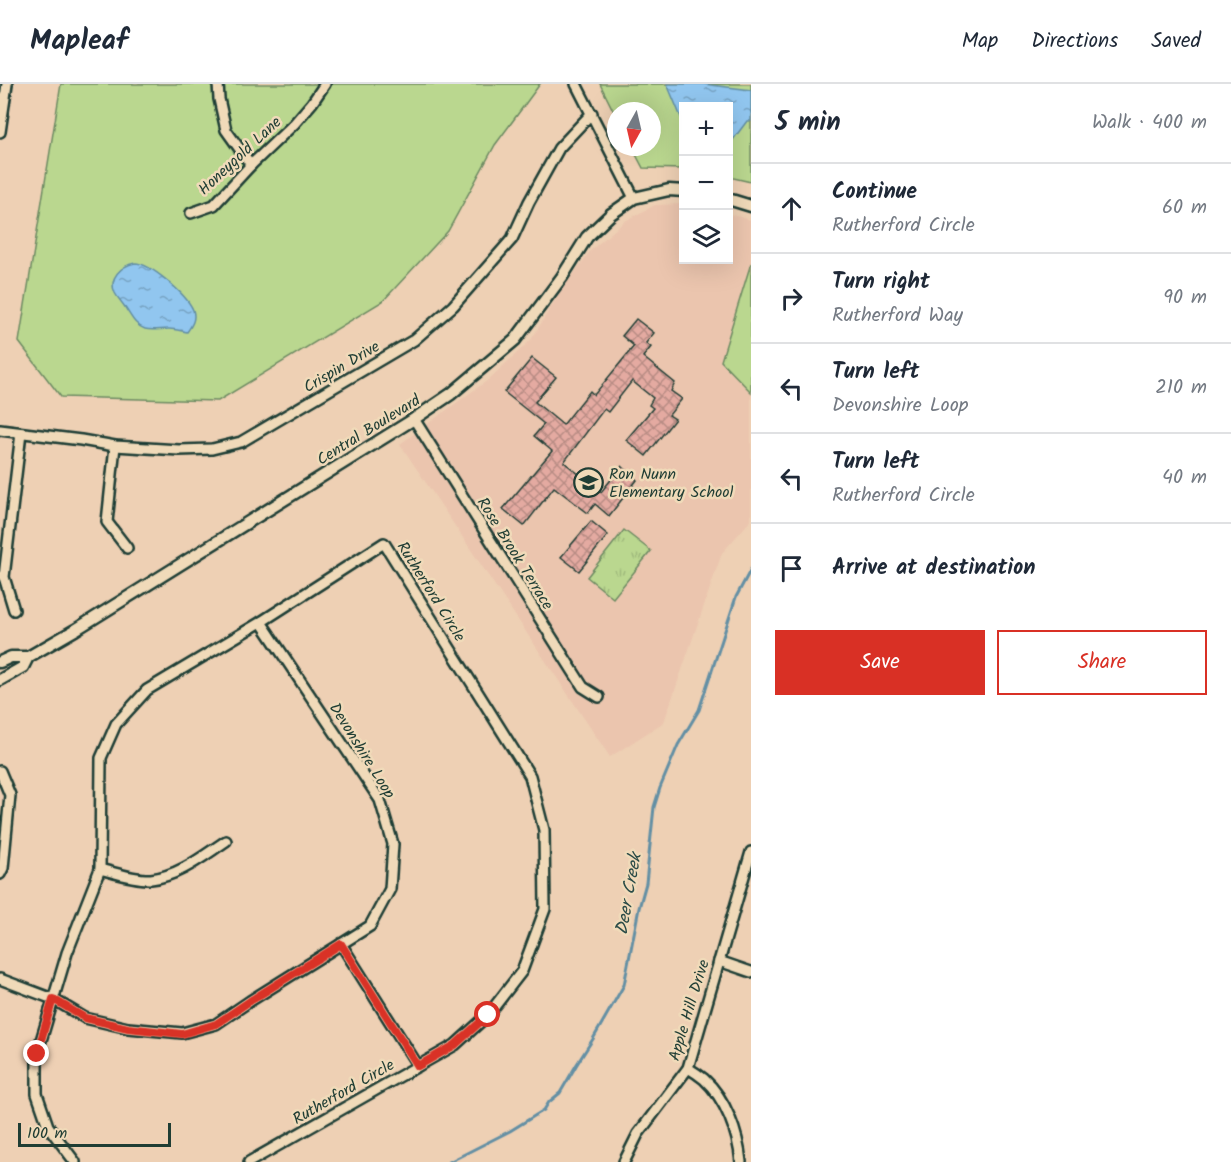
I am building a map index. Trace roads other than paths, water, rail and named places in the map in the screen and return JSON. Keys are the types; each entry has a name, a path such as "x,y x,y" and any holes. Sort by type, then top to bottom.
{"street":[{"path":"0,127 6,84"},
{"path":"219,84 219,99 226,130 251,165"},
{"name":"Honeygold Lane","path":"191,213 214,205 294,124 325,84"},
{"path":"576,84 634,198"},
{"name":"Crispin Drive","path":"0,430 115,446 190,450 212,449 241,442 414,340 453,306 512,239 529,202 559,148 592,113"},
{"name":"Central Boulevard","path":"0,662 11,657 28,657 75,630 451,394 514,340 562,277 587,237 611,214 634,198 669,190 679,191"},
{"path":"733,200 751,206"},
{"name":"Rose Brook Terrace","path":"414,418 584,687 599,698"},
{"path":"14,610 4,577 21,433"},
{"path":"115,446 106,522 126,548"},
{"name":"Rutherford Circle","path":"75,1162 48,1126 37,1094 37,1054 67,953 100,869 101,758 116,724 147,690 261,622 384,543 530,776 544,830 545,909 522,971 488,1015 455,1045 249,1162"},
{"name":"Devonshire Loop","path":"0,979 53,999 85,1018 128,1028 182,1034 216,1024 370,926 390,888 393,844 380,800 261,622"},
{"name":"Central Boulevard","path":"0,680 23,667 28,657"},
{"path":"0,771 10,795 4,813 3,868 0,874"},
{"path":"100,869 150,879 179,872 226,841"},
{"name":"Apple Hill Drive","path":"624,1162 638,1134 688,1068 751,852"},
{"path":"341,944 418,1066"},
{"path":"719,962 751,972"},
{"path":"688,1068 705,1080 722,1101 731,1122 741,1162"}],"water":[{"path":"667,84 703,84 751,90 751,121 747,121 733,140 733,102 679,102 679,112"},
{"path":"135,263 150,268 184,296 194,316 187,332 171,329 145,329 134,321 115,293 113,282 121,270"}],"waterway":[{"name":"Deer Creek","path":"449,1162 510,1131 544,1110 549,1102 560,1093 624,985 646,883 654,807 678,745 699,710 736,597 751,569"}],"place":[{"name":"Ron Nunn Elementary School","path":"588,482"}]}
